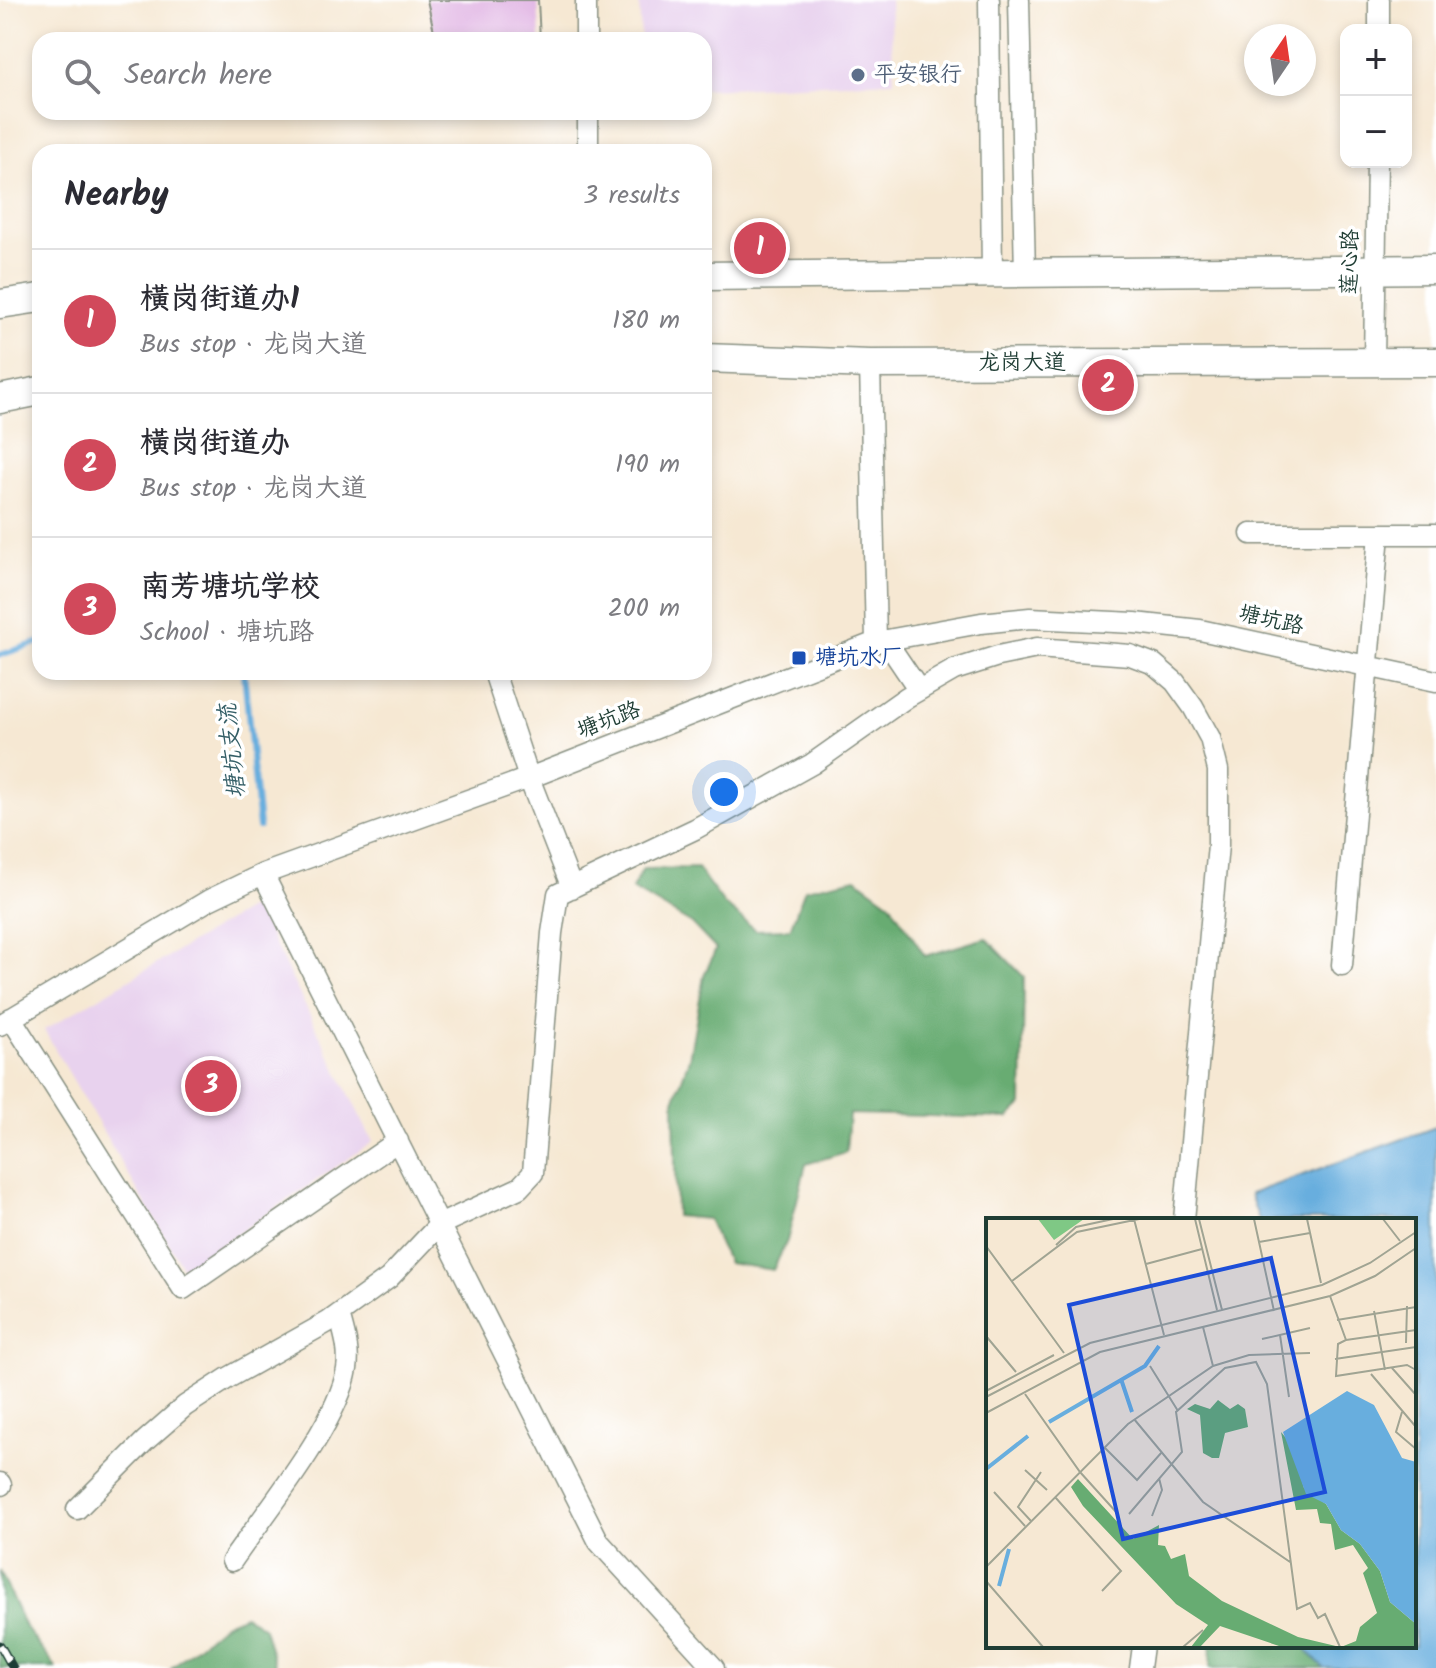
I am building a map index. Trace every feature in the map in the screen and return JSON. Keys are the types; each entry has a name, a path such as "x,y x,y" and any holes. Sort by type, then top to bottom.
{"highway":[{"path":"712,276 1436,269"},
{"path":"0,304 32,299"},
{"name":"龙岗大道","path":"712,358 870,364 1436,362"},
{"path":"0,399 32,393"}],"street":[{"path":"586,0 586,32"},
{"path":"989,0 992,274"},
{"path":"1019,0 1025,275"},
{"path":"1379,0 1379,24"},
{"path":"588,120 588,144"},
{"name":"莲心路","path":"1374,362 1377,168"},
{"path":"870,364 881,642 919,690"},
{"path":"1251,534 1436,534"},
{"path":"1342,965 1379,534"},
{"name":"塘坑路","path":"5,1021 209,900 263,874 529,778 881,642 981,623 1030,618 1135,623 1200,630 1436,681"},
{"path":"77,1509 185,1406 339,1314 389,1278 439,1225 519,1188 533,1173 552,933 558,894 695,829 812,764 919,690 954,670 998,656 1037,648 1130,655 1154,664 1175,682 1210,738 1218,770 1218,845 1184,1218"},
{"path":"497,680 529,778 572,888"},
{"path":"263,874 599,1542 714,1668"},
{"path":"5,1021 183,1289 398,1141"},
{"path":"232,1561 319,1435 336,1401 347,1372 349,1352 339,1314"},
{"path":"1140,1668 1143,1648"}],"shaded area":[{"path":"639,0 890,0 894,81 712,89 712,32 641,32"},
{"path":"255,905 373,1142 184,1270 44,1030"}],"green space":[{"path":"697,868 724,904 755,930 790,929 805,889 856,878 890,903 925,956 986,938 1024,977 1022,1105 1008,1118 849,1114 846,1152 806,1164 787,1241 773,1270 728,1263 708,1219 676,1216 674,1101 689,1059 704,976 716,949 692,924 632,889 643,869"},
{"path":"0,1571 25,1627 56,1668 0,1668"},
{"path":"245,1615 264,1628 275,1665 273,1668 171,1668 225,1623"},
{"path":"1211,1648 1307,1648 1324,1668 1210,1668"}],"water":[{"path":"1436,1127 1436,1668 1324,1668 1307,1650 1416,1648 1416,1218 1258,1218 1250,1194"}],"building":[{"path":"427,0 538,0 540,32 434,32"}],"waterway":[{"path":"0,655 32,645"},
{"name":"塘坑支流","path":"245,680 259,827"}],"railway":[{"path":"0,1645 13,1668"}],"place":[{"name":"平安银行","path":"858,75"},
{"name":"横岗街道办1","path":"760,248"},
{"name":"横岗街道办","path":"1108,385"},
{"name":"塘坑水厂","path":"799,658"},
{"name":"南芳塘坑学校","path":"211,1086"}]}
